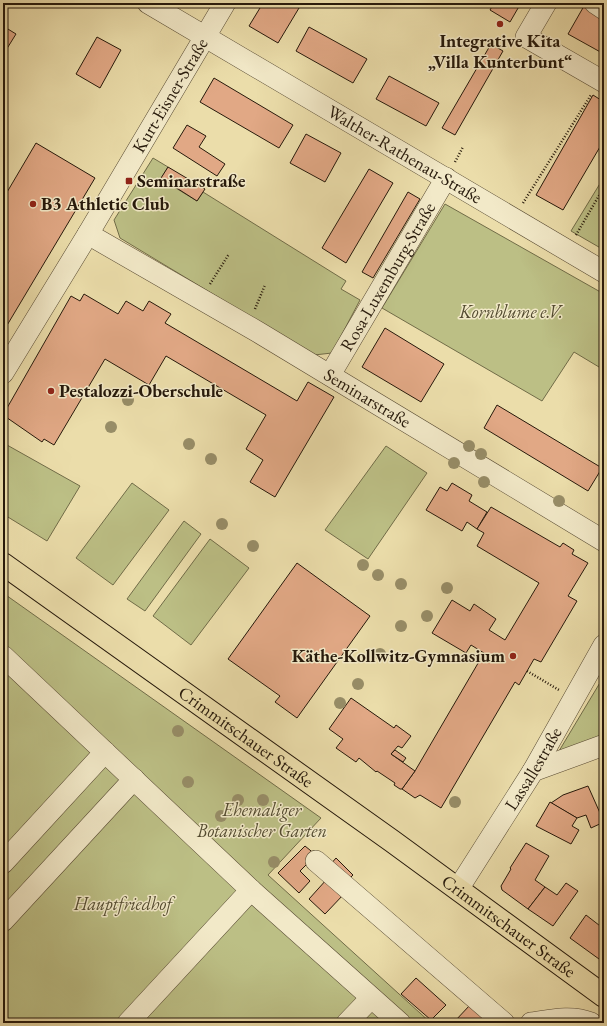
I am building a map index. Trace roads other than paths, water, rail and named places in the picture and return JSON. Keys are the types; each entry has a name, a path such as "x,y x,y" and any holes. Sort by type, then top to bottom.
{"main road":[{"name":"Crimmitschauer Straße","path":"3,564 458,889 604,996"}],"street":[{"name":"Walther-Rathenau-Straße","path":"148,3 604,272"},
{"name":"Kurt-Eisner-Straße","path":"3,373 88,234 225,3"},
{"path":"546,3 526,37 602,81"},
{"path":"594,3 604,9"},
{"name":"Rosa-Luxemburg-Straße","path":"330,376 446,178"},
{"name":"Seminarstraße","path":"88,234 330,376 604,541"},
{"name":"Lassallestraße","path":"458,889 533,771 604,646"},
{"path":"3,656 251,890 400,1023"},
{"path":"533,771 604,745"},
{"path":"3,863 105,752"},
{"path":"3,921 134,779"},
{"path":"316,861 504,1023"},
{"path":"128,1023 251,890"},
{"path":"348,1023 371,998"},
{"path":"531,1023 567,1018 582,1019 591,1023"}],"place":[{"name":"Integrative Kita „Villa Kunterbunt“","path":"500,24"},
{"name":"Seminarstraße","path":"129,181"},
{"name":"B3 Athletic Club","path":"33,204"},
{"name":"Pestalozzi-Oberschule","path":"51,391"},
{"name":"Käthe-Kollwitz-Gymnasium","path":"513,656"}],"park label":[{"name":"Kornblume e.V.","path":"511,312"},
{"name":"Ehemaliger Botanischer Garten","path":"262,820"},
{"name":"Hauptfriedhof","path":"123,904"}]}
